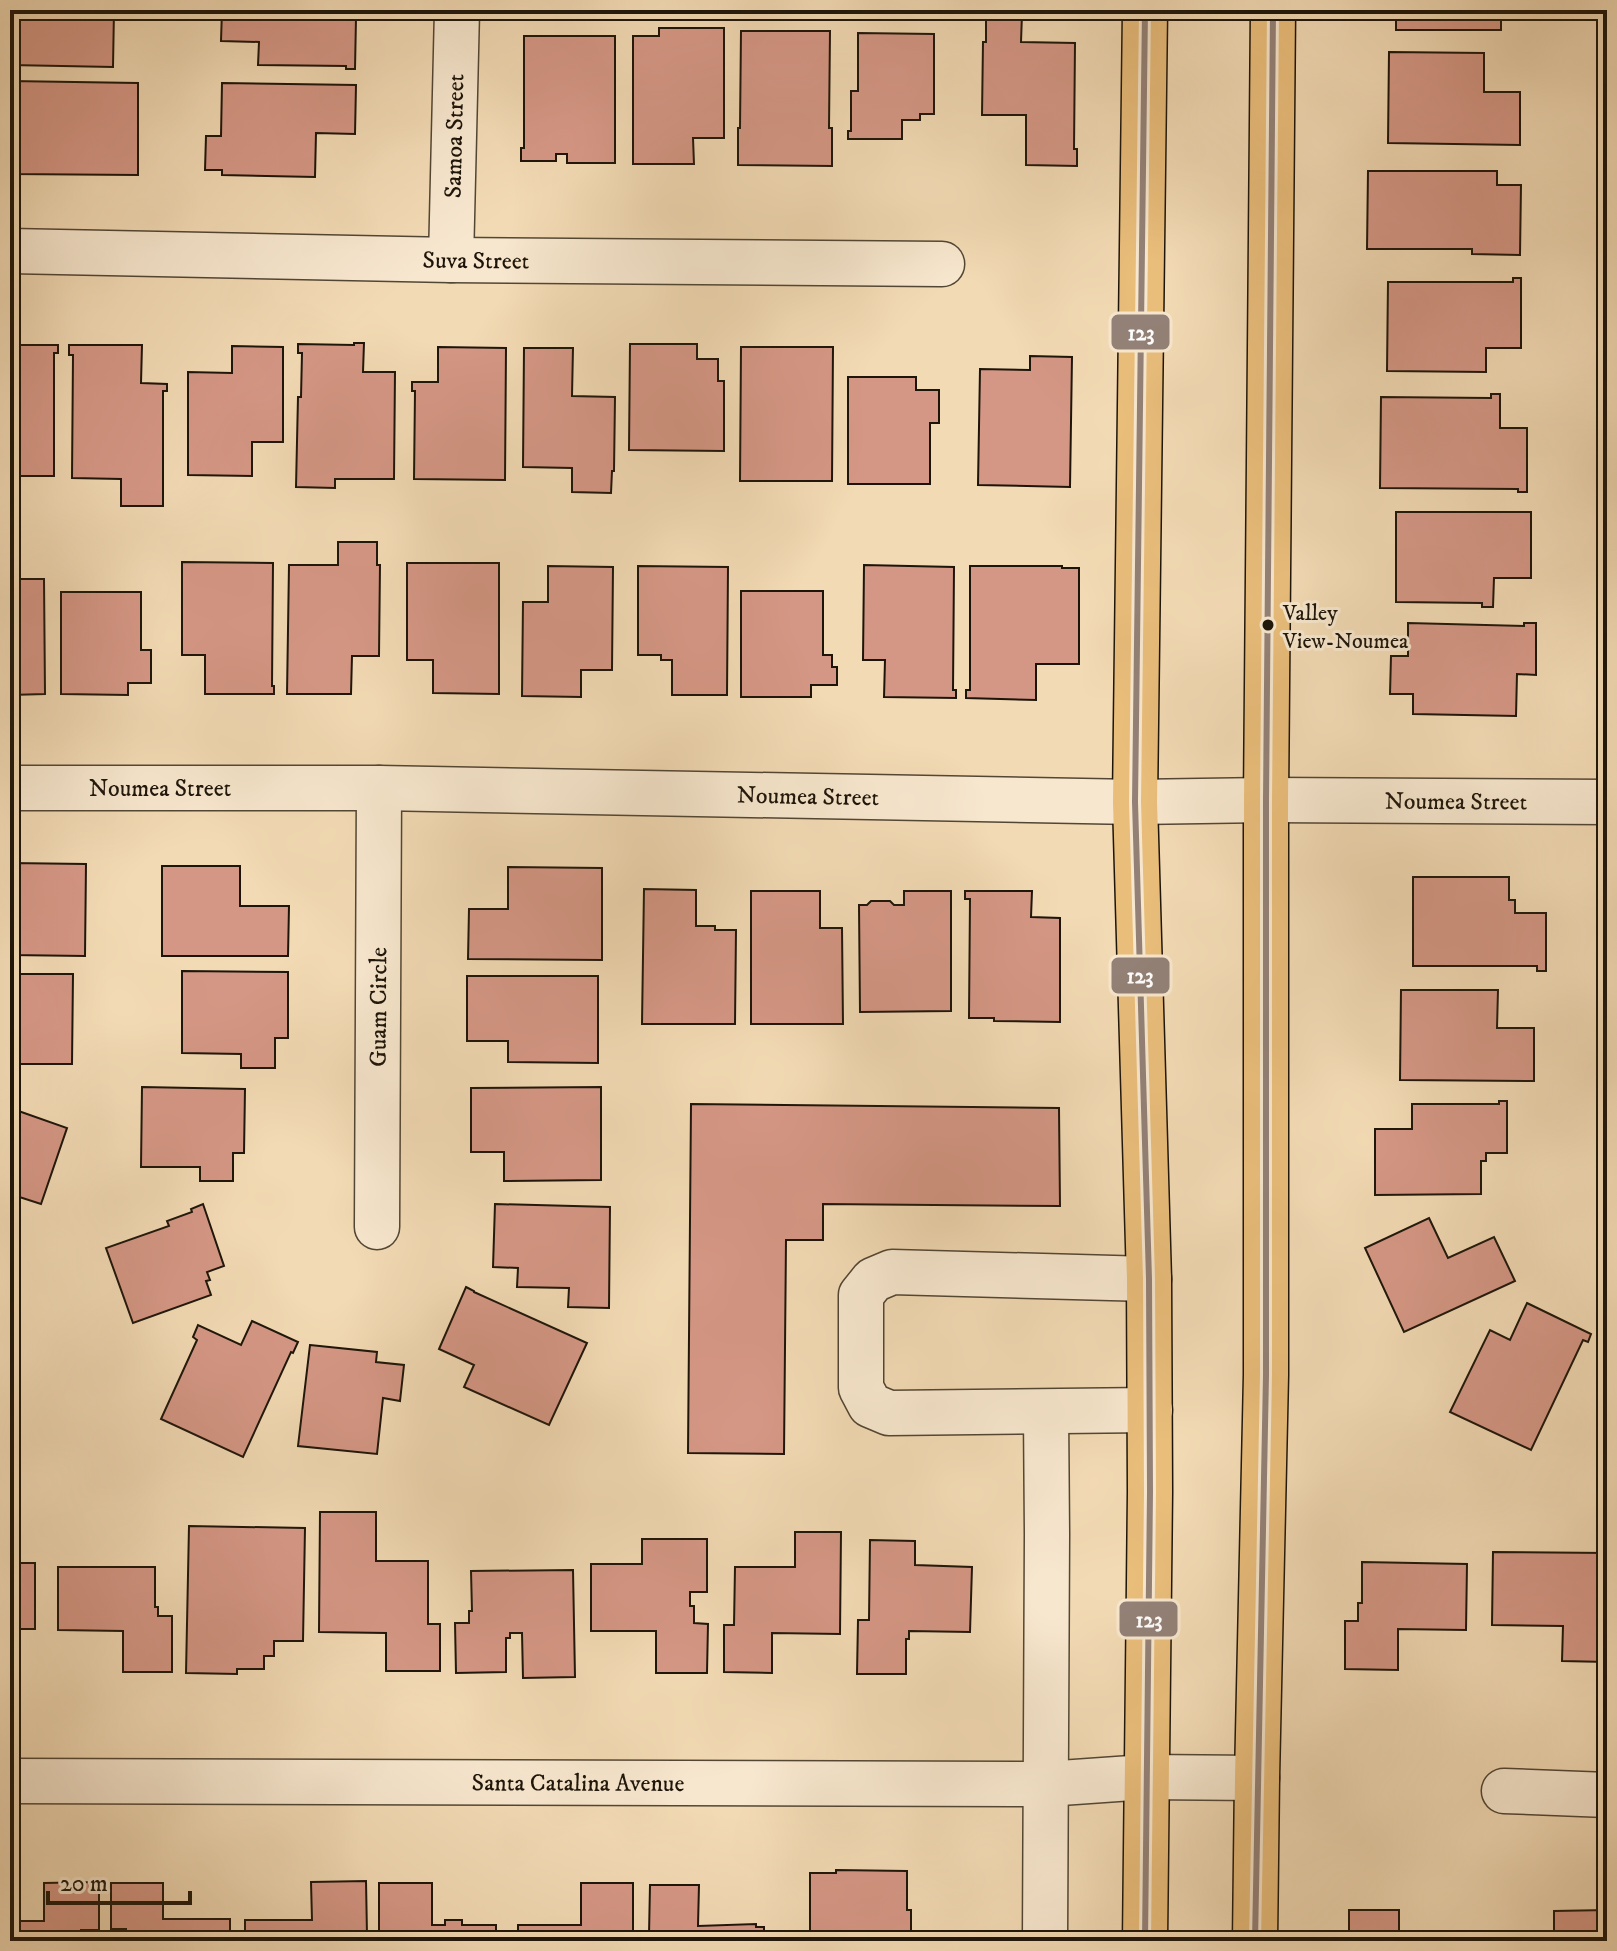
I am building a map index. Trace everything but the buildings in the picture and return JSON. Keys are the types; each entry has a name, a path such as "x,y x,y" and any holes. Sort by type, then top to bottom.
{"main road":[{"path":"1145,10 1135,802 1149,1279 1145,1941"},
{"path":"1255,1941 1266,1375 1266,800 1273,10"}],"street":[{"name":"Samoa Street","path":"451,260 457,10"},
{"name":"Suva Street","path":"10,251 451,260 942,264"},
{"name":"Noumea Street","path":"10,788 379,788 1135,802 1607,802"},
{"name":"Guam Circle","path":"377,1227 379,788"},
{"path":"1149,1279 892,1272 873,1280 861,1295 861,1388 870,1405 889,1413 1150,1410"},
{"path":"1045,1941 1046,1412"},
{"name":"Santa Catalina Avenue","path":"10,1781 1046,1784 1146,1777 1257,1778"},
{"path":"1504,1791 1607,1795"}],"transit line":[{"name":"123","path":"1145,10 1135,802 1149,1279 1145,1941"},
{"name":"123","path":"1255,1941 1266,1375 1266,800 1273,10"}],"place":[{"name":"Valley View-Noumea","path":"1268,625"}]}
